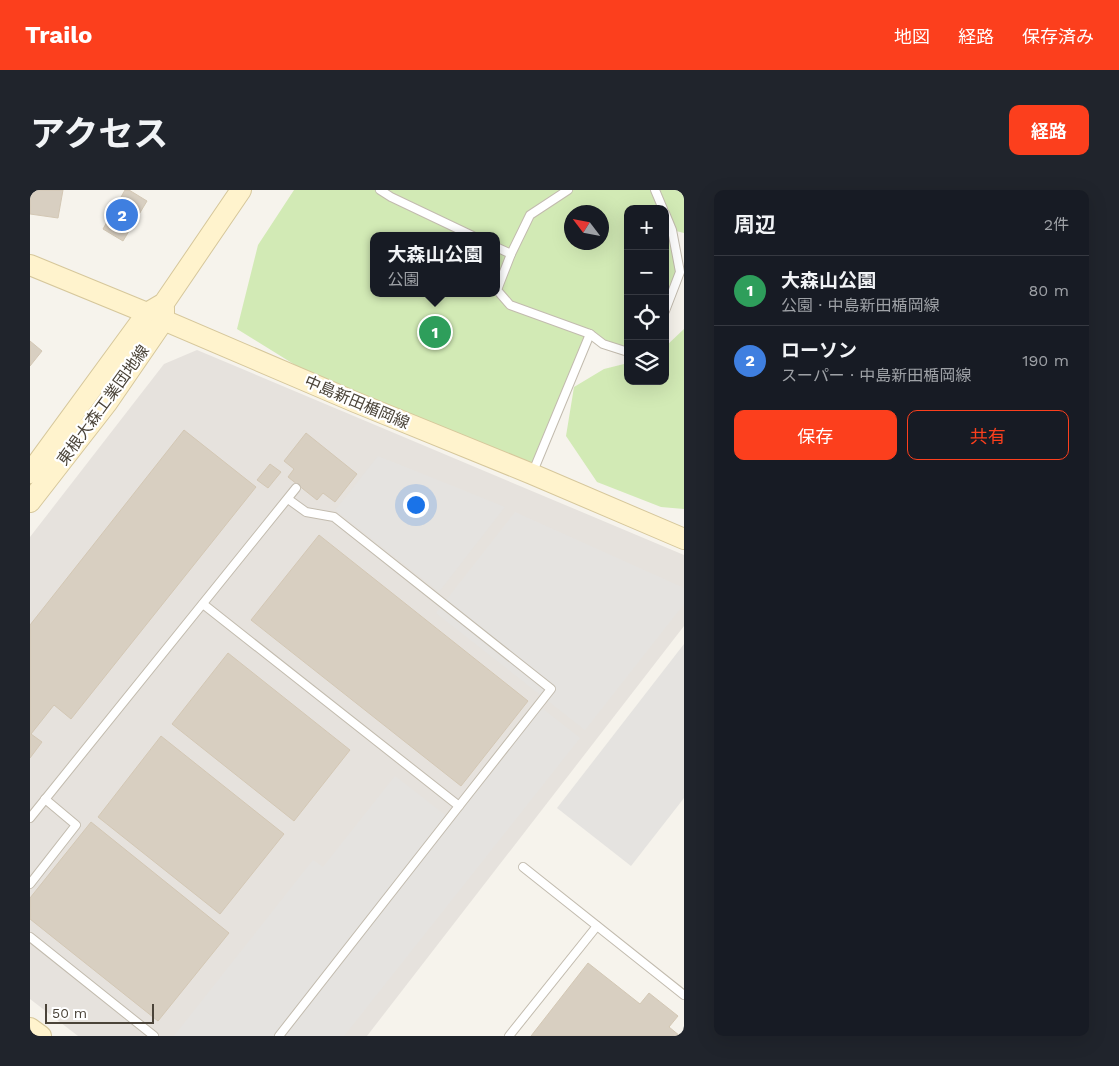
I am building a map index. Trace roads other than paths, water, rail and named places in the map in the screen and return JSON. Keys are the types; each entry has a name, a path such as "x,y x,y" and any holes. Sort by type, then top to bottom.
{"main road":[{"name":"東根大森工業団地線","path":"30,502 106,404 159,312 241,190"},
{"name":"中島新田楯岡線","path":"30,265 159,312 355,402 532,474 684,540"},
{"name":"東根大森工業団地線","path":"30,473 159,312"},
{"path":"30,1028 40,1036"}],"lane":[{"path":"380,190 465,232"},
{"path":"500,282 530,215 568,190"},
{"path":"656,190 662,205"},
{"path":"669,223 680,272 669,301"},
{"path":"500,248 511,254"},
{"path":"500,293 510,305 590,334 603,344 624,351"},
{"path":"532,474 590,334"},
{"path":"30,818 296,488"},
{"path":"279,1036 552,689 334,517 306,512 288,499"},
{"path":"203,604 459,806"},
{"path":"30,884 76,825 45,799"},
{"path":"523,867 684,995"},
{"path":"509,1036 597,926"},
{"path":"30,937 154,1036"}],"place":[{"name":"ローソン","path":"122,215"},
{"name":"大森山公園","path":"435,332"}]}
